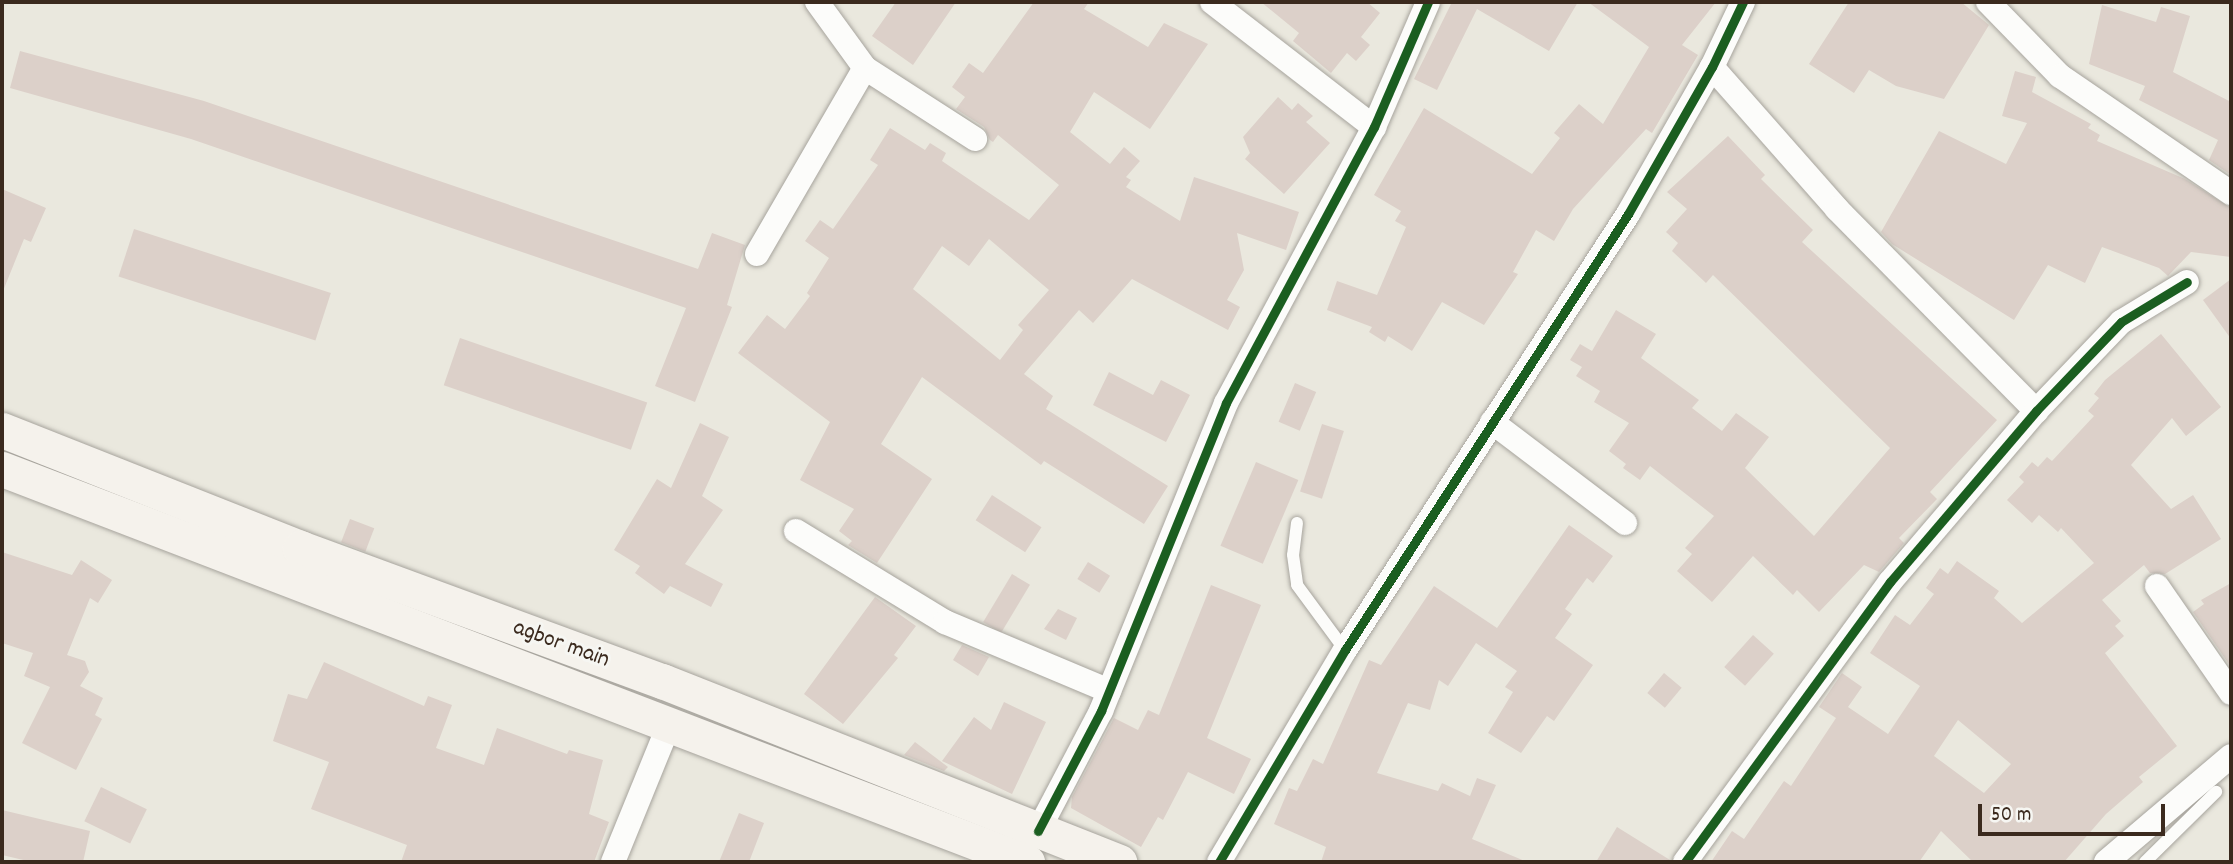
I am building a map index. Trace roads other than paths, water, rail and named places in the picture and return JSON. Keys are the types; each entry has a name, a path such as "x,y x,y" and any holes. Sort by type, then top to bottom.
{"main road":[{"name":"agbor main","path":"2,430 300,548 662,681 1032,846"},
{"name":"agbor main","path":"2,469 498,661 670,722 1032,846 1119,862"}],"street":[{"path":"817,2 865,68 975,139"},
{"path":"1212,2 1374,127"},
{"path":"1032,846 1109,691 1226,403 1374,127 1428,2"},
{"path":"1219,862 1345,650 1628,214 1712,68 1743,2"},
{"path":"1987,2 2060,76 2231,193"},
{"path":"757,254 865,68"},
{"path":"1712,68 1837,209 2036,411"},
{"path":"1685,862 1890,582 2036,411 2121,322 2187,282"},
{"path":"1492,422 1625,523"},
{"path":"796,531 945,622 1109,691"},
{"path":"2157,586 2231,693"},
{"path":"613,862 670,722"},
{"path":"2106,862 2231,755"}],"lane":[{"path":"1297,523 1293,555 1297,586 1345,650"},
{"path":"2145,862 2216,792"}]}
